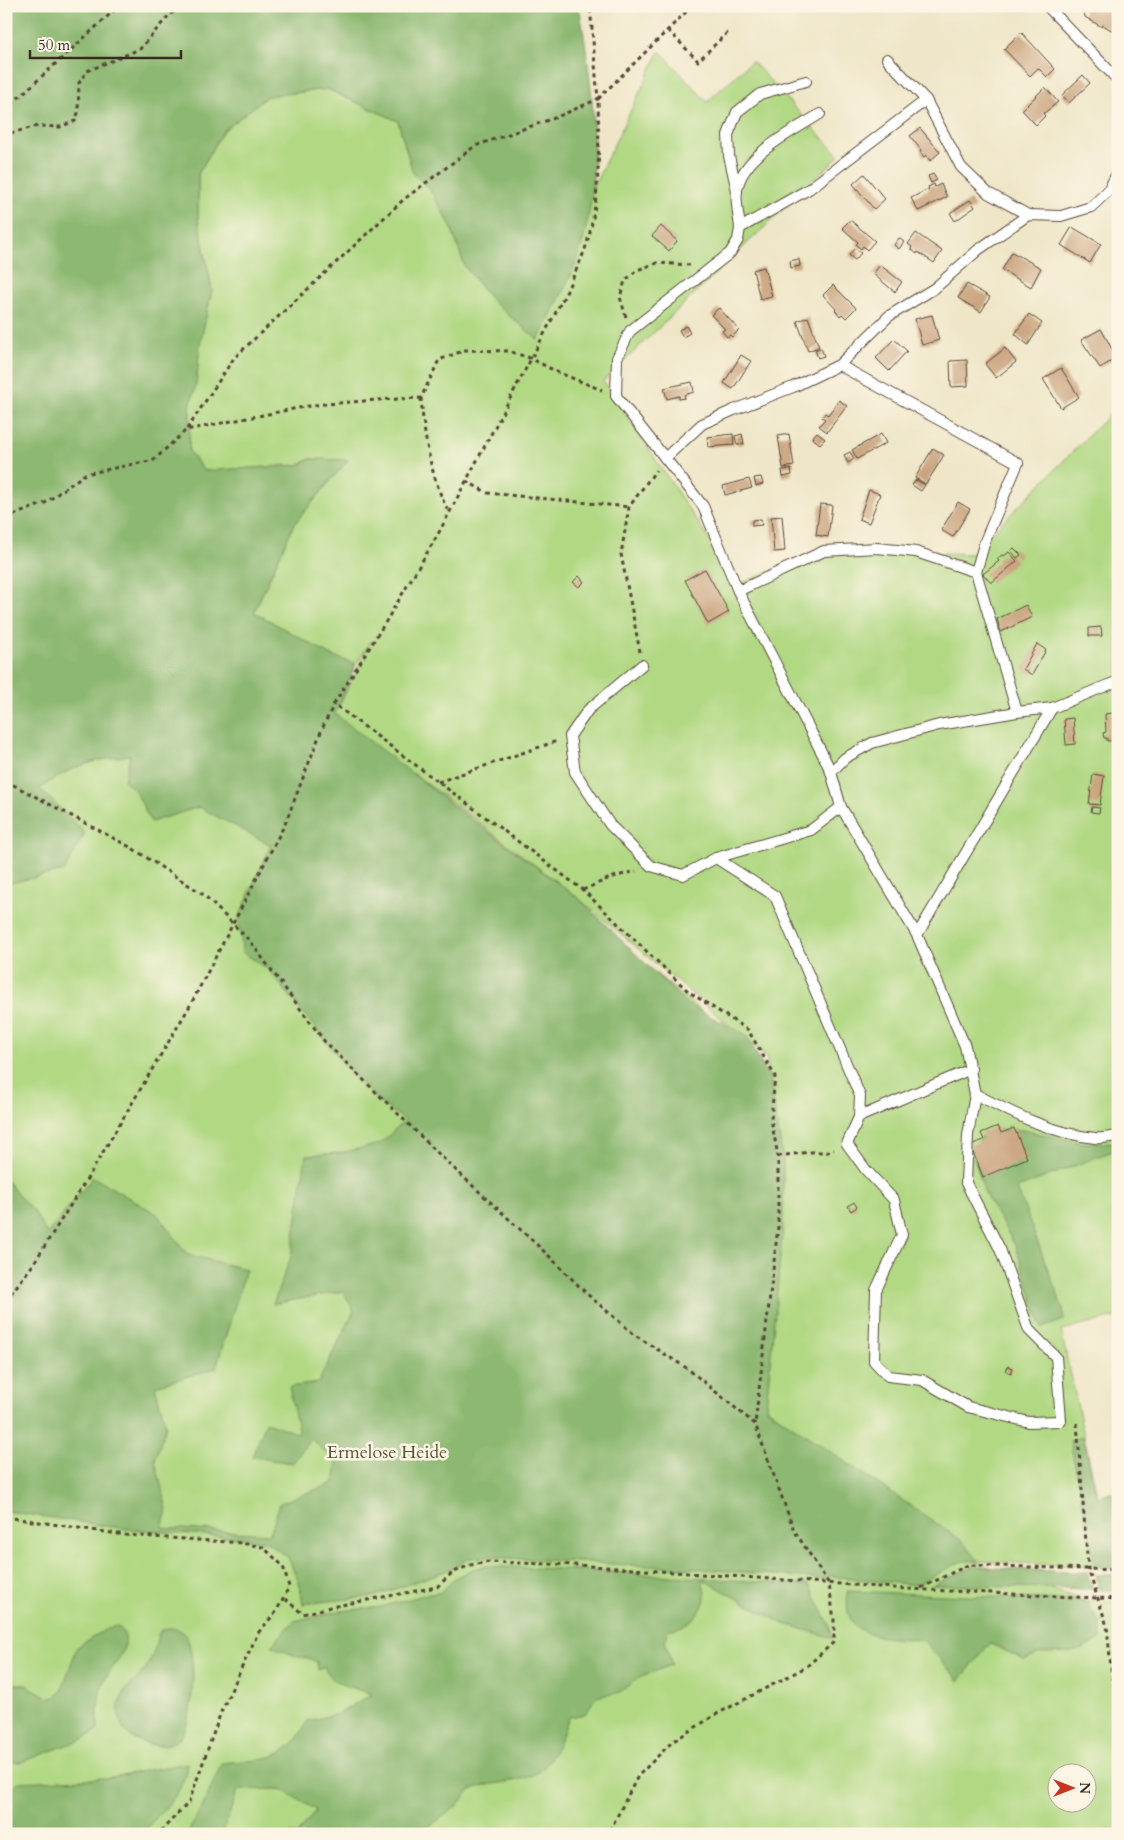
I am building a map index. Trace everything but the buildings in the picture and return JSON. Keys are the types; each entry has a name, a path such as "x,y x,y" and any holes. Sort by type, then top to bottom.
{"lane":[{"path":"1047,6 1118,80"},
{"path":"887,59 926,100 961,167 988,193 1028,215 1061,216 1090,207 1108,191 1118,172"},
{"path":"716,858 775,896 860,1096 859,1116 847,1144 866,1170 894,1200 902,1235 876,1290 874,1361 888,1376 922,1380 968,1407 1029,1422 1061,1421 1056,1357 1030,1330 1000,1249 966,1183 968,1135 976,1094 972,1069 965,1046 918,935 841,807 831,772 738,591 704,506 616,396 617,358 630,331 730,254 738,240 740,228 737,191 729,156 728,135 737,112 760,94 806,81"},
{"path":"740,228 809,190 926,100"},
{"path":"737,191 740,176 764,149 820,114"},
{"path":"665,458 702,424 839,365 889,316 935,288 978,250 1028,215"},
{"path":"839,365 1018,463 985,541 976,572 1017,712"},
{"path":"738,591 824,551 876,548 916,552 976,572"},
{"path":"642,665 588,710 570,736 575,772 610,825 651,866 683,876 716,858 812,830 841,807"},
{"path":"831,772 845,758 872,743 939,725 1052,708 1118,681"},
{"path":"918,935 1052,708"},
{"path":"859,1116 972,1069"},
{"path":"976,1094 1010,1112 1056,1130 1095,1138 1118,1136"}],"path":[{"path":"6,109 119,6"},
{"path":"6,129 10,132 38,126 60,127 75,121 78,113 79,83 87,71 140,49 170,14 187,6"},
{"path":"6,518 45,503 85,474 154,460 186,430 234,358 403,200 475,146 557,118 598,99 589,6"},
{"path":"668,30 698,61 729,31"},
{"path":"6,140 10,132"},
{"path":"630,331 620,297 625,281 637,270 657,263 714,266"},
{"path":"449,514 439,494 424,431 421,398 439,360 465,350 508,351 530,358 557,372 616,396"},
{"path":"186,430 314,406 421,398"},
{"path":"642,665 621,554 629,507 665,458"},
{"path":"466,481 488,493 629,507"},
{"path":"6,1300 32,1266 87,1179 187,1012 285,824 322,729 334,704"},
{"path":"438,782 570,736"},
{"path":"6,781 132,848 204,895 249,940 326,1042 446,1162 548,1255 587,1294 635,1335 688,1369 755,1424 794,1530 829,1584 834,1620 834,1642 806,1667 715,1714 672,1742 638,1776 608,1834"},
{"path":"583,890 610,878 651,866"},
{"path":"778,1156 828,1152 847,1144"},
{"path":"1061,1421 1077,1423 1088,1569 1107,1626 1118,1710"},
{"path":"6,1517 125,1535 242,1542 263,1547 282,1566 289,1587 284,1598 276,1612 258,1633 221,1712 189,1802 158,1834"},
{"path":"284,1598 303,1614 330,1607 437,1587 452,1573 470,1564 489,1562 587,1566 829,1584 1118,1599"},
{"path":"919,1589 968,1564 1118,1570"}],"green space":[{"name":"Ermelose Heide","path":"6,6 579,6 592,97 594,160 592,191 587,222 576,263 538,340 493,302 465,267 450,224 429,188 413,173 398,121 327,89 267,96 223,131 198,174 198,219 212,290 200,344 196,385 190,406 189,451 204,471 299,465 310,459 348,460 294,524 254,612 332,656 356,664 335,714 463,813 577,897 687,1004 746,1035 770,1079 783,1160 783,1227 766,1408 961,1540 979,1561 962,1561 916,1585 829,1576 823,1579 703,1569 489,1557 470,1558 448,1570 375,1596 303,1604 299,1582 287,1556 266,1542 243,1538 127,1529 6,1511 6,1180 34,1211 47,1234 93,1177 157,1214 188,1255 246,1269 216,1368 155,1386 166,1426 155,1460 167,1510 162,1528 270,1534 280,1503 334,1483 337,1464 311,1438 293,1463 252,1457 266,1422 299,1434 289,1387 318,1383 354,1311 343,1291 273,1304 291,1257 306,1155 340,1153 380,1144 405,1120 376,1100 348,1069 268,969 242,952 239,917 271,845 199,807 151,822 136,792 124,780 130,755 82,765 62,774 40,789 85,833 64,871 6,884"},
{"name":"Ermelose Heide","path":"660,51 707,102 752,61 839,156 603,381 739,584 829,548 971,554 1118,406 1118,1316 1061,1331 1113,1568 979,1561 767,1408 970,1560 1084,1601 1118,1602 1118,1834 6,1834 6,421 337,710 371,641 356,664 332,656 254,612 294,524 348,460 310,459 299,465 204,471 189,451 190,406 196,385 200,344 212,290 198,219 198,174 223,131 267,96 327,89 398,121 413,173 429,188 450,224 465,267 524,328","holes":["413,773 577,897 767,1057 767,1083 740,1043"]},
{"path":"994,1130 1024,1130 1082,1143 1118,1142 1118,1149 1017,1188 1063,1309 1064,1320 1042,1328 1016,1247 985,1194 974,1158 981,1137"},
{"path":"1083,1436 1097,1497 1118,1493 1118,1568 1095,1565 1070,1441"},
{"path":"487,1566 809,1585 828,1622 833,1638 782,1623 702,1579 705,1596 696,1616 681,1627 668,1630 665,1641 672,1665 641,1676 620,1692 596,1697 585,1714 569,1717 552,1757 537,1773 520,1780 481,1786 471,1790 458,1805 421,1834 297,1834 316,1810 281,1789 238,1790 222,1834 187,1834 202,1808 222,1763 261,1759 282,1752 292,1745 307,1721 338,1714 372,1694 338,1682 332,1678 325,1667 318,1670 317,1662 308,1658 298,1657 271,1646 294,1621 339,1611 381,1607 441,1592 455,1578 473,1569"},
{"path":"973,1567 1087,1573 1093,1589 932,1585"},
{"path":"1096,1575 1118,1575 1118,1591 1099,1590"},
{"path":"847,1591 1086,1601 1100,1624 1101,1639 1072,1652 1040,1653 1024,1660 990,1643 959,1681 923,1640 872,1635 855,1625 848,1612"},
{"path":"117,1626 123,1632 124,1647 101,1688 98,1706 98,1730 83,1739 21,1762 6,1762 6,1688 9,1683 26,1685 49,1698 56,1697 62,1690 77,1647 108,1628"},
{"path":"167,1628 180,1630 186,1636 189,1645 193,1672 191,1702 189,1716 181,1736 170,1744 157,1745 144,1742 128,1734 121,1722 118,1708 128,1687 150,1661 159,1632"},
{"path":"187,1763 182,1785 177,1794 141,1834 6,1834 6,1793 18,1782 106,1778"}]}
